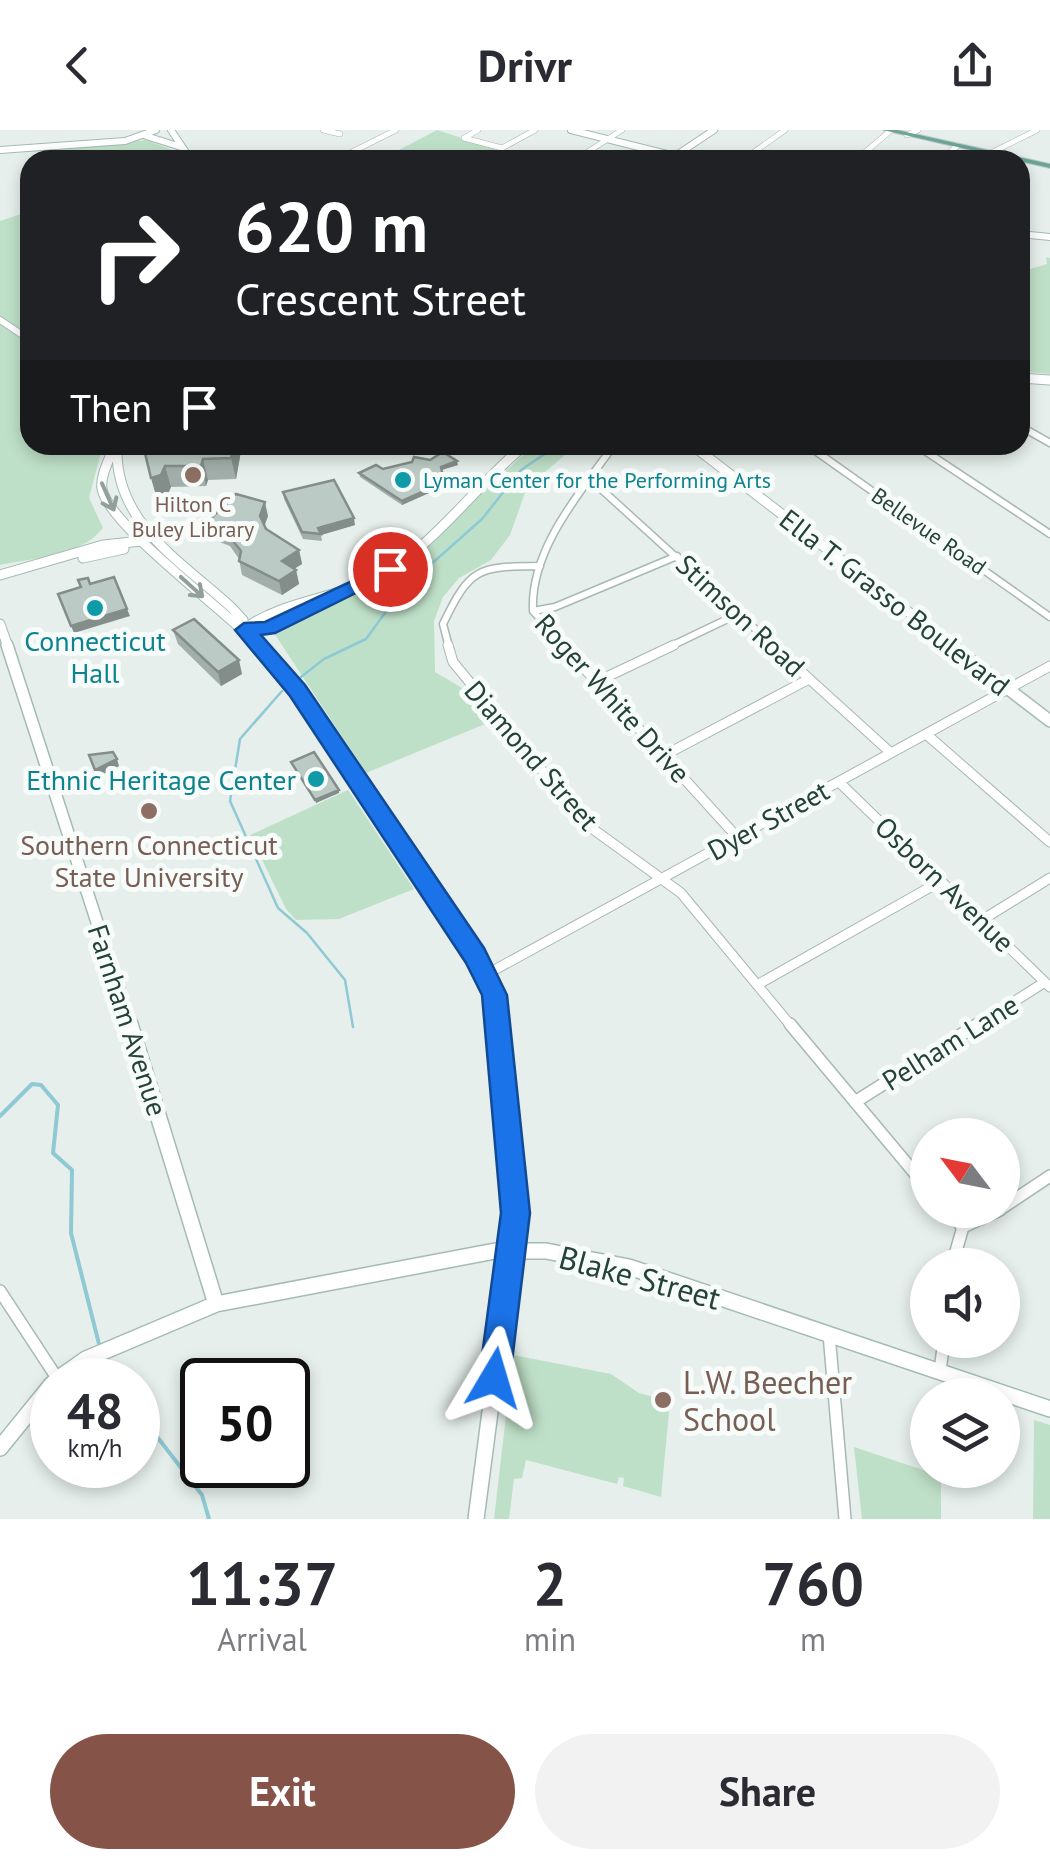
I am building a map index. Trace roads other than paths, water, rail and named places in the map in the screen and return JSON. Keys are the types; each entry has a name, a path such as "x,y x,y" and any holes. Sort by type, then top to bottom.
{"main road":[{"path":"0,150 80,146 146,136 156,130"},
{"path":"171,130 184,150"},
{"path":"572,130 645,150"},
{"path":"684,150 714,130"},
{"path":"888,130 976,150"},
{"path":"146,136 181,147"},
{"path":"113,455 102,492 126,526 244,630 298,690 487,974 498,1012 516,1213 476,1519"},
{"path":"117,455 120,491 153,536 244,620 244,630"},
{"path":"244,630 268,628 390,569 515,455"},
{"name":"Ella T. Grasso Boulevard","path":"705,455 1050,721"},
{"path":"0,575 103,545 117,539 126,526"},
{"path":"59,560 118,550 153,536"},
{"path":"103,545 142,541"},
{"name":"Farnham Avenue","path":"0,624 192,1214 216,1304"},
{"name":"Blake Street","path":"88,1358 216,1304 512,1250 604,1260 1050,1408"},
{"name":"Blake Street","path":"0,1448 30,1411"}],"street":[{"path":"323,130 340,134"},
{"path":"356,150 396,130"},
{"path":"478,130 464,138 502,148 535,130"},
{"path":"591,150 622,130"},
{"path":"757,150 786,130"},
{"path":"867,150 888,130"},
{"path":"907,135 918,130"},
{"path":"997,150 1037,130"},
{"path":"952,150 957,146"},
{"name":"Roger White Drive","path":"607,455 540,566 529,596 533,611 738,837"},
{"name":"Bellevue Road","path":"822,455 1050,617"},
{"path":"931,455 1050,534"},
{"name":"Stimson Road","path":"590,479 891,753"},
{"path":"533,611 555,607 677,556"},
{"name":"Diamond Street","path":"540,566 489,567 462,586 443,624 452,662 586,824 681,892 910,1168"},
{"path":"596,682 738,614"},
{"name":"Dyer Street","path":"487,974 1050,666"},
{"path":"663,756 809,679"},
{"path":"926,734 1050,842"},
{"name":"Osborn Avenue","path":"839,782 1047,984"},
{"path":"982,920 1050,878"},
{"path":"758,985 941,881"},
{"name":"Pelham Lane","path":"854,1102 1047,984"},
{"path":"1020,1196 1050,1176"},
{"path":"0,1291 41,1358"},
{"path":"828,1334 845,1519"},
{"path":"940,1371 942,1358"}],"waterway":[{"path":"301,677 324,659 366,639 401,591 482,519 521,470 543,455"},
{"path":"282,691 240,739 230,801 278,908 307,933 345,980 353,1027"},
{"path":"0,1116 32,1084 41,1085 58,1105 53,1153 72,1170 71,1233 99,1344"},
{"path":"160,1441 202,1495 209,1519"}],"place":[{"name":"Hilton C Buley Library","path":"193,475"},
{"name":"Lyman Center for the Performing Arts","path":"403,480"},
{"name":"Connecticut Hall","path":"95,608"},
{"name":"Ethnic Heritage Center","path":"316,779"},
{"name":"Southern Connecticut State University","path":"149,811"},
{"name":"L.W. Beecher School","path":"663,1400"}]}
